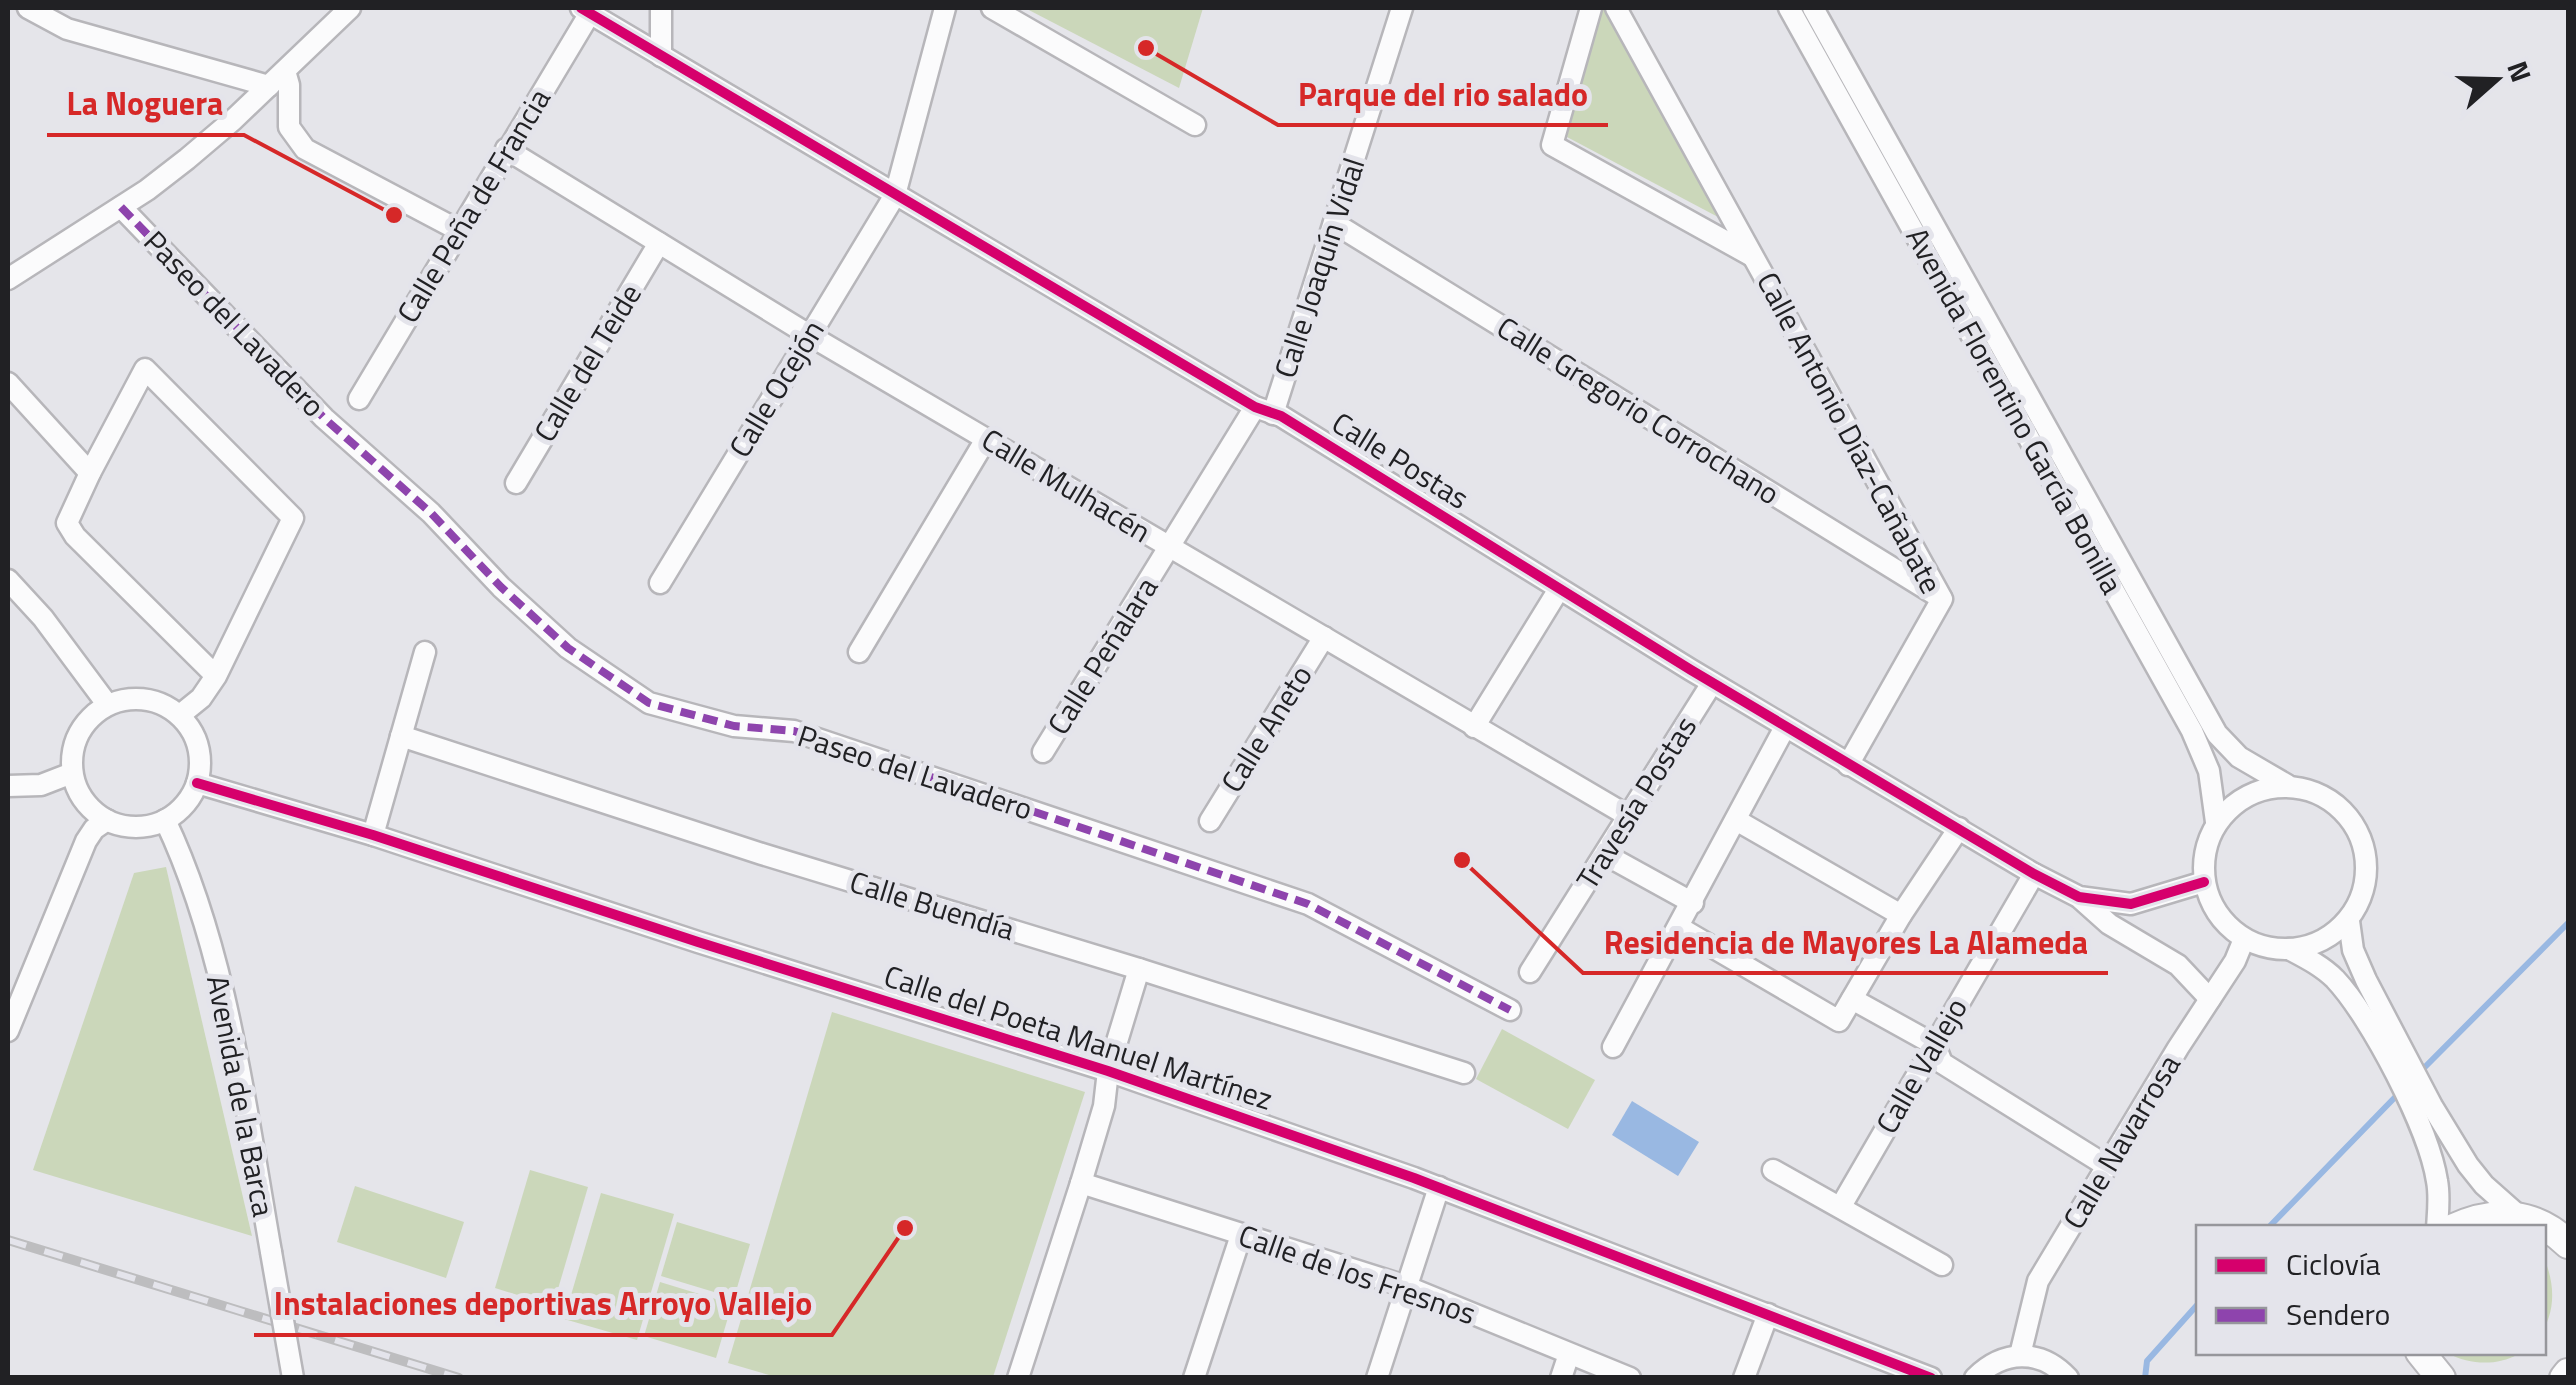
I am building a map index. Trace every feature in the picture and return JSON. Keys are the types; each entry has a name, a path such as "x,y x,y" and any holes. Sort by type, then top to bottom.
{"main road":[{"path":"2461,1225 2478,1217 2519,1216 2539,1225"}],"street":[{"path":"28,8 67,29 277,78 289,85 289,127 305,149 460,231"},
{"path":"8,279 121,208 187,159 350,8"},
{"path":"661,56 662,8"},
{"name":"Calle Ocejón","path":"660,583 895,194 944,8"},
{"path":"992,8 1195,125"},
{"name":"Calle Joaquín Vidal","path":"1264,410 1334,223 1402,8"},
{"name":"Calle Antonio Díaz-Cañabate","path":"1591,8 1552,145 1754,257"},
{"name":"Calle Antonio Díaz-Cañabate","path":"1616,8 1942,599 1848,765"},
{"name":"Avenida Florentino García Bonilla","path":"1789,8 2192,731 2209,770 2216,822"},
{"name":"Avenida Florentino García Bonilla","path":"1813,8 2217,734 2238,757 2287,786"},
{"name":"Calle Postas","path":"586,10 1264,410 2034,874 2080,898 2131,904 2204,882"},
{"name":"Calle Peña de Francia","path":"359,399 586,10"},
{"name":"Calle Mulhacén","path":"506,149 809,335 1630,816"},
{"name":"Paseo del Lavadero","path":"121,208 324,418 431,513 501,587 568,648 648,703 734,726 794,731 1308,904 1510,1010"},
{"name":"Calle Gregorio Corrochano","path":"1334,223 1942,599"},
{"name":"Calle del Teide","path":"516,484 659,243"},
{"path":"180,715 201,698 216,676 292,518 145,369 90,472 68,523 75,536 216,676"},
{"path":"8,383 90,472"},
{"name":"Calle Peñalara","path":"1043,752 1170,547 1264,410"},
{"path":"859,652 986,439"},
{"path":"8,580 107,704"},
{"path":"1474,726 1558,589"},
{"name":"Calle Aneto","path":"1210,821 1324,637"},
{"path":"373,835 425,652"},
{"name":"Travesía Postas","path":"1530,972 1712,683"},
{"path":"126,698 145,698 180,715 198,746 200,765 190,798 165,820 136,827 107,820 91,808 72,773 78,733 90,716 107,704 126,698"},
{"path":"1613,1046 1786,727"},
{"name":"Calle Buendía","path":"401,736 762,854 1140,968 1464,1073"},
{"path":"8,786 41,785 72,773"},
{"name":"Calle del Poeta Manuel Martínez","path":"197,783 373,835 1108,1071 1439,1187 1931,1378"},
{"path":"2436,1225 2438,1183 2433,1160 2363,1018 2334,979 2318,965 2289,950 2244,938 2221,920 2211,904 2204,882 2204,854 2216,822 2257,791 2287,786 2311,790 2339,806 2353,823 2365,854 2367,876 2349,921 2352,950 2432,1106 2468,1165 2519,1216"},
{"path":"8,1031 86,840 107,820"},
{"name":"Avenida de la Barca","path":"165,820 186,872 225,1003 293,1378"},
{"path":"1736,820 1901,915"},
{"path":"1680,928 1839,1022 1901,915 1959,828"},
{"path":"1606,854 1692,903"},
{"name":"Calle Vallejo","path":"1841,1206 2034,874"},
{"path":"2080,898 2109,924 2178,965 2210,999"},
{"path":"2289,950 2324,939 2349,921"},
{"name":"Calle Navarrosa","path":"2020,1355 2038,1281 2235,962 2244,938"},
{"path":"1018,1378 1082,1183 1104,1106 1108,1071 1140,968"},
{"path":"1852,999 1935,1044 1942,1064 2107,1166"},
{"path":"1772,1170 1942,1264"},
{"name":"Calle de los Fresnos","path":"1082,1183 1405,1286 1630,1378"},
{"path":"1377,1378 1439,1187"},
{"path":"1194,1378 1241,1235"},
{"path":"1744,1378 1768,1314"},
{"path":"1560,1378 1569,1354"},
{"path":"1974,1378 2003,1358 2020,1355 2058,1366 2068,1378"}],"green space":[{"path":"1025,8 1203,8 1179,88"},
{"path":"1604,8 1718,217 1567,137"},
{"path":"166,867 252,1236 33,1170 134,873"},
{"path":"832,1012 1085,1092 993,1377 776,1377 728,1363"},
{"path":"1502,1029 1595,1080 1568,1129 1476,1079"},
{"path":"530,1170 588,1187 553,1306 495,1288"},
{"path":"355,1186 464,1222 446,1278 337,1242"},
{"path":"601,1193 674,1214 637,1340 564,1319"},
{"path":"677,1222 750,1244 734,1298 661,1276"},
{"path":"2546,1265 2552,1285 2546,1323"},
{"path":"660,1282 732,1304 716,1358 644,1336"},
{"path":"2453,1355 2516,1355 2492,1362"}],"water":[{"path":"1632,1101 1699,1142 1678,1176 1612,1135"}],"waterway":[{"path":"2418,1074 2568,923"},
{"path":"2271,1225 2402,1090"},
{"path":"2145,1378 2147,1361 2196,1306"}],"railway":[{"path":"8,1240 459,1378"}],"marked path":[{"path":"121,207 324,418 431,513 501,587 568,648 649,703 734,726 794,731 1308,904 1510,1010"}],"cycle path":[{"path":"581,8 1255,407 1281,416 1691,670 2034,874 2079,897 2131,904 2204,882"},
{"path":"197,783 373,835 1108,1071 1414,1178 1931,1378"}],"place":[{"name":"Parque del rio salado","path":"1146,48"},
{"name":"La Noguera","path":"394,215"},
{"name":"Residencia de Mayores La Alameda","path":"1462,860"},
{"name":"Instalaciones deportivas Arroyo Vallejo","path":"905,1228"}]}
